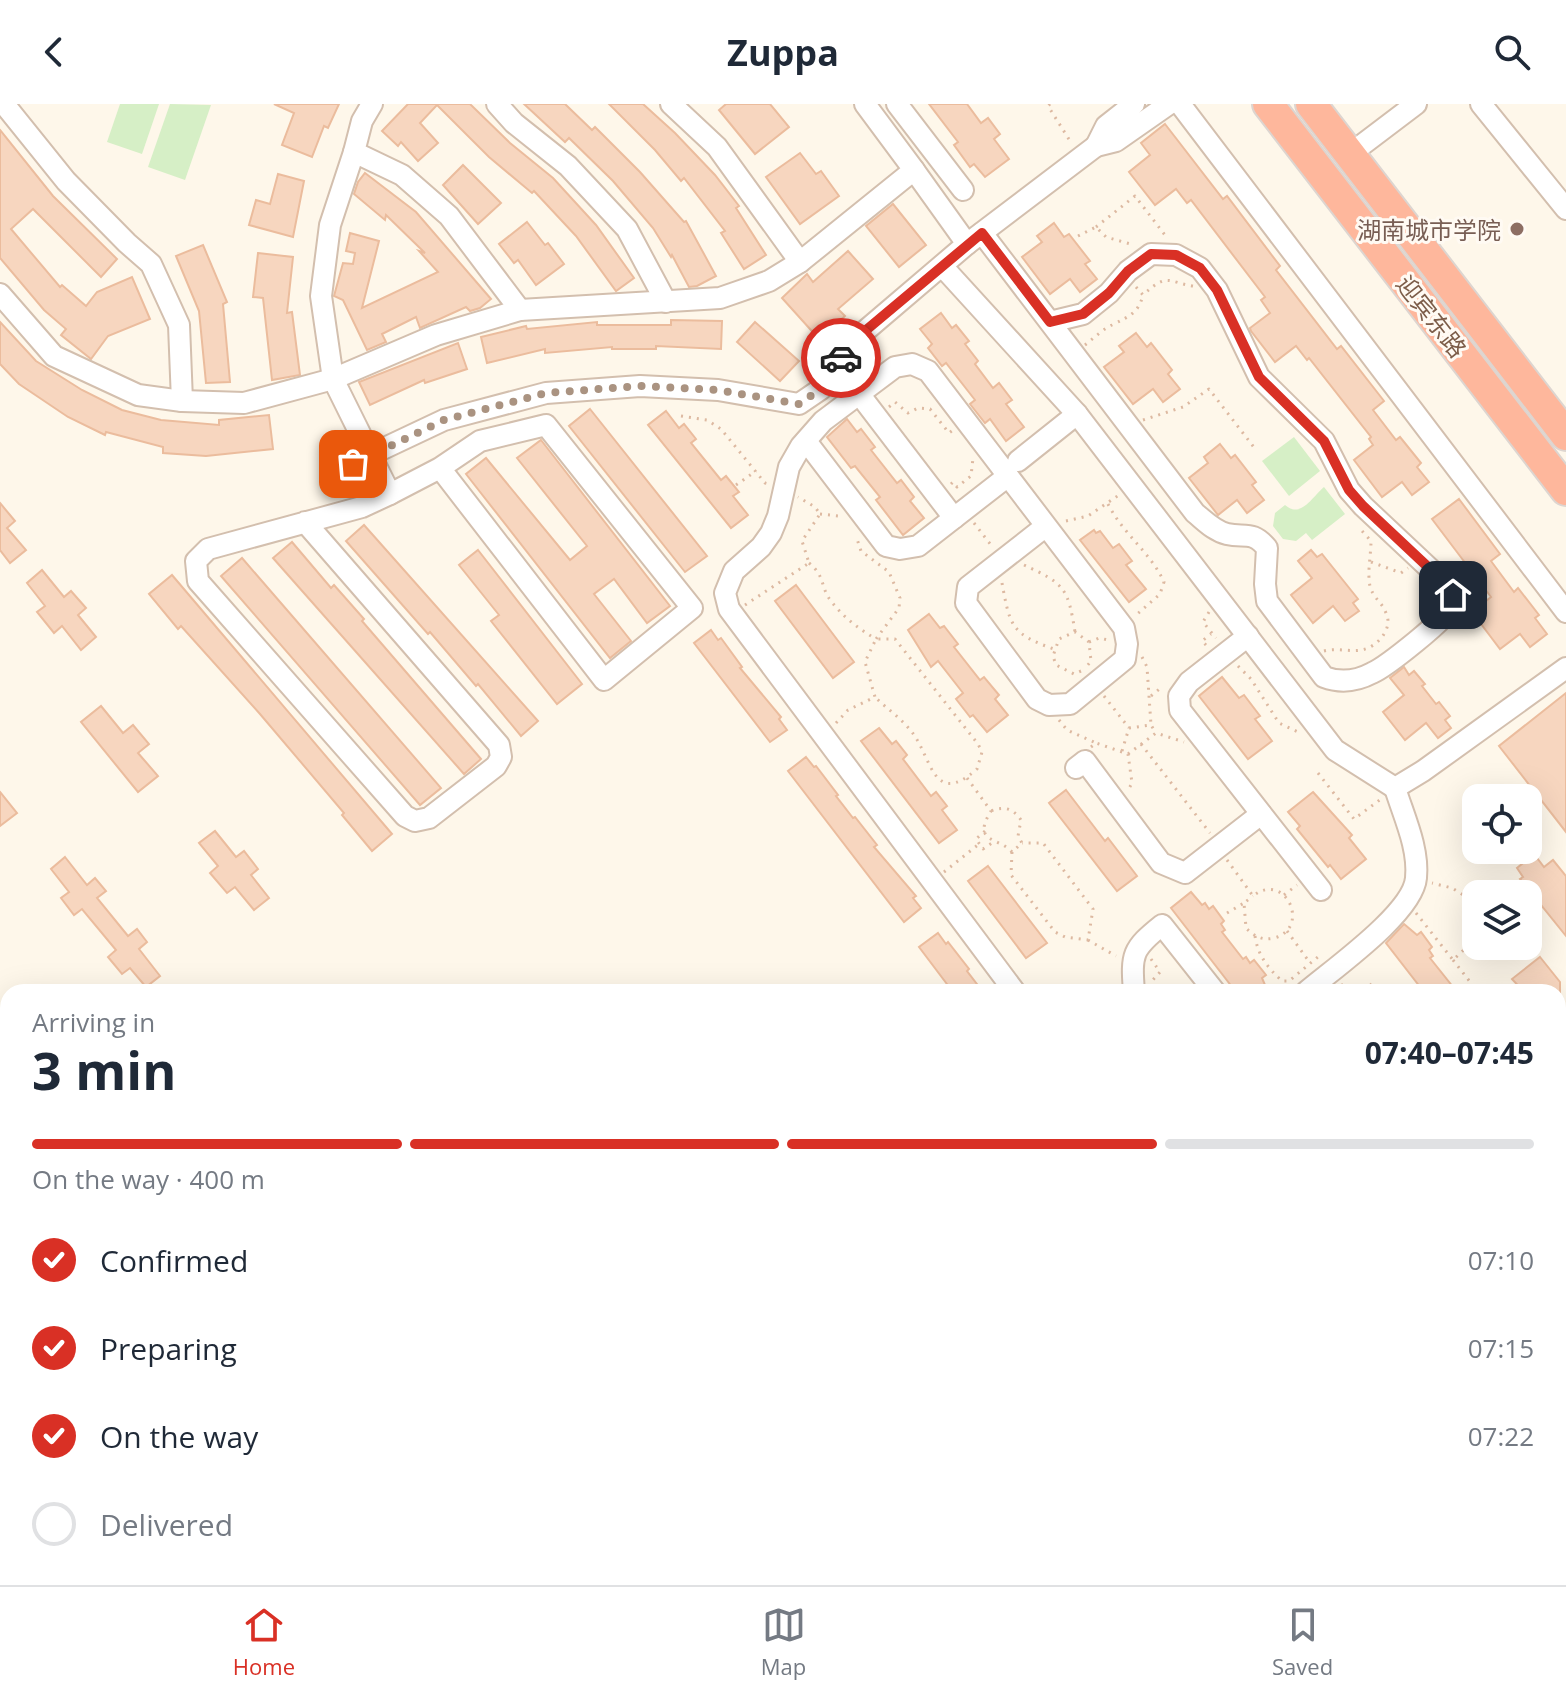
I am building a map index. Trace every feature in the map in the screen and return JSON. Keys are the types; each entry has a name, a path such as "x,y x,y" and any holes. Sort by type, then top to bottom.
{"highway":[{"name":"迎宾东路","path":"1268,104 1566,490"},
{"name":"迎宾东路","path":"1311,104 1566,435"}],"street":[{"path":"4,104 66,181 151,264 179,325 182,401"},
{"path":"372,104 362,121 330,225 321,296 333,379 390,494"},
{"path":"497,104 514,123 568,166 627,229 666,302"},
{"path":"671,104 717,147 800,262"},
{"path":"865,104 914,170 1050,322 1195,513 1213,529 1229,535 1243,533 1259,539 1267,548 1267,601 1324,677 1337,682 1373,673 1443,619 1452,606 1453,595 1445,583 1363,506 1349,490 1324,441 1259,377 1217,290 1200,268 1176,255 1151,254 1083,314 1050,322"},
{"path":"897,104 963,190"},
{"path":"1088,152 1106,126 1134,104"},
{"path":"336,471 444,420 546,393 640,386 718,390 799,404 821,389 837,363 865,331 974,238 1088,152 1116,141 1169,104"},
{"path":"1180,104 1566,612"},
{"path":"1350,154 1416,104"},
{"path":"1481,104 1566,209"},
{"path":"354,152 402,175 449,216 520,310"},
{"path":"0,294 54,356 138,395 182,401 244,403 333,379 436,335 520,310 720,298 769,281 800,262 914,170"},
{"path":"942,266 1077,414 1335,750 1395,788 1415,854 1416,881 1407,902 1382,928 1316,984"},
{"path":"1009,984 733,613 725,593 734,571 771,533 789,467 806,441 823,421 895,367 912,364 928,371 1013,469 1046,526 1124,628 1127,644 1125,659 1070,704 1049,705 1037,699 966,603 968,587 1046,526"},
{"path":"860,395 936,495 959,514"},
{"path":"806,441 886,546 900,549 918,546 1077,414"},
{"path":"305,522 499,745 501,757 496,766 429,818 415,821 405,816 198,581 196,561 208,549 305,522 362,507 440,468 480,441 546,425 692,608 604,680 440,468"},
{"path":"1248,636 1189,682 1179,696 1180,710 1321,890"},
{"path":"1395,788 1566,668"},
{"path":"1076,768 1085,761 1161,863 1185,873 1261,814"},
{"path":"1133,984 1132,966 1139,944 1162,925 1209,984"}],"path":[{"path":"1050,104 1048,106 1088,152"},
{"path":"1078,236 1096,227 1135,196 1176,248 1176,255"},
{"path":"1096,227 1106,237 1151,254"},
{"path":"1124,276 1143,295"},
{"path":"1074,353 1111,325 1139,310 1143,295 1155,284 1173,279 1192,287 1206,277"},
{"path":"1128,424 1183,407 1209,389 1256,450"},
{"path":"876,417 895,402 908,413 918,408 930,409 949,433 953,430 960,438"},
{"path":"681,416 707,420 721,429 765,483 803,498 820,514 837,514 849,522"},
{"path":"936,495 953,482 957,487 971,476 974,456"},
{"path":"736,485 756,471"},
{"path":"1046,526 1088,516 1132,485"},
{"path":"1108,504 1117,523 1158,567 1164,582 1160,594 1146,608 1134,618 1120,622"},
{"path":"820,514 802,541 809,563 819,571 829,599 855,626 876,639 895,639 902,645 978,744 982,752 977,769 957,783 945,782 934,776 921,744 911,730 875,697 865,662 876,639 899,608 900,598 889,572 861,551 854,532"},
{"path":"959,514 1002,560 1058,582 1066,592 1075,632"},
{"path":"1310,659 1326,649 1358,651 1371,647 1381,640 1387,626 1387,614 1373,597 1369,581 1371,541 1362,530"},
{"path":"1371,562 1401,573 1419,559"},
{"path":"1002,560 1010,621 1018,632 1054,649"},
{"path":"733,613 809,563"},
{"path":"1222,602 1206,614 1203,622 1251,679 1279,723 1305,737"},
{"path":"825,737 848,710 875,697"},
{"path":"1057,705 1057,718 1067,730 1096,743"},
{"path":"1122,751 1129,728 1151,725 1156,733 1184,742 1200,735"},
{"path":"1128,754 1156,733"},
{"path":"1141,744 1220,846 1231,870 1253,896"},
{"path":"1318,773 1354,819 1395,788"},
{"path":"967,778 991,811"},
{"path":"993,842 985,831 985,819 999,807 1016,813 1021,820 1018,836 1022,843"},
{"path":"985,831 976,839 979,844 983,849 993,842 1006,844 1012,852 1011,875 1055,932 1065,937 1088,940 1132,966"},
{"path":"1012,852 1022,843 1043,843 1093,909 1088,940"},
{"path":"933,881 979,844"},
{"path":"1416,881 1452,888 1465,896 1474,916 1469,945 1453,960"},
{"path":"1227,913 1260,890 1273,889 1284,895 1292,905 1294,917 1287,931 1277,937 1255,936 1246,928 1244,903"},
{"path":"1407,902 1472,984"},
{"path":"1287,931 1310,963"},
{"path":"1255,936 1257,950 1267,967 1282,981 1289,981 1319,956 1341,984"}],"green space":[{"path":"120,104 159,104 142,154 107,142"},
{"path":"170,104 211,105 185,180 148,167"},
{"path":"1294,437 1320,471 1289,496 1262,461"},
{"path":"1324,487 1345,514 1312,540 1306,533 1296,541 1283,539 1273,526 1275,513 1285,505 1296,510 1301,508"}],"building":[{"path":"274,104 339,104 328,128 324,126 312,157 282,145 294,113"},
{"path":"408,104 470,104 510,143 553,178 596,225 634,278 616,291 576,236 534,191 532,193 489,157 437,105 420,123 438,143 418,161 401,142 398,146 382,131"},
{"path":"524,104 565,104 592,130 595,127 686,221 716,276 689,287 653,228 613,181 569,138 565,142"},
{"path":"609,104 643,104 675,133 739,206 736,208 766,255 744,269 721,233 725,231 684,178 681,181"},
{"path":"726,104 770,104 789,127 755,154 719,110"},
{"path":"929,104 967,104 981,123 988,118 1000,134 994,139 1009,159 985,177 974,164 970,167 954,145 958,142"},
{"path":"1165,124 1223,199 1227,196 1280,266 1276,270 1337,349 1341,346 1384,401 1373,410 1396,440 1400,437 1421,463 1417,467 1429,482 1412,495 1402,482 1382,497 1354,460 1373,445 1369,439 1371,437 1309,358 1307,360 1296,346 1275,362 1251,331 1250,328 1270,313 1261,300 1265,297 1191,200 1187,203 1176,189 1155,205 1129,172 1150,155 1141,143"},
{"path":"0,130 53,196 117,259 101,277 33,209 11,229 60,287 62,285 86,306 97,292 132,277 150,319 108,336 91,359 61,335 66,329 44,310 0,258"},
{"path":"800,153 816,174 821,171 839,196 800,224 766,177"},
{"path":"463,165 501,203 478,224 443,185"},
{"path":"365,173 416,212 491,299 480,308 470,311 466,307 420,328 416,317 382,334 386,342 367,350 343,300 334,296 343,263 353,264 355,253 346,251 350,233 379,241 362,308 438,272 419,251 425,253 386,215 385,220 354,194"},
{"path":"278,174 304,181 293,237 249,225 256,200 270,204"},
{"path":"893,204 926,245 899,267 866,226"},
{"path":"527,222 564,264 536,285 518,260 514,263 499,244"},
{"path":"1054,223 1064,237 1069,234 1090,261 1085,264 1097,279 1080,292 1070,279 1050,294 1022,257 1042,242 1037,236"},
{"path":"203,245 227,302 223,304 230,382 206,383 199,311 176,256"},
{"path":"848,251 873,279 838,309 845,316 819,339 782,298 807,274 813,282"},
{"path":"258,253 293,257 287,313 292,312 300,375 272,380 263,298 253,297"},
{"path":"941,313 952,328 956,325 969,341 965,344 978,361 975,364 993,388 999,383 1012,400 1006,404 1024,427 1006,441 990,419 985,423 970,404 975,400 946,363 942,366 928,348 932,344 920,329"},
{"path":"671,320 722,321 721,349 612,347 545,353 545,349 487,363 481,337 526,326 527,329 597,322 597,325 671,325"},
{"path":"0,322 36,361 82,390 122,410 161,420 219,425 219,420 269,415 273,449 206,456 163,453 163,447 106,432 105,435 68,417 19,384 0,364"},
{"path":"755,322 799,361 780,381 737,342"},
{"path":"1136,333 1147,347 1151,343 1172,370 1168,374 1180,389 1163,402 1153,389 1133,404 1104,367 1124,352 1119,346"},
{"path":"458,343 467,369 425,383 424,380 370,405 359,382"},
{"path":"590,409 707,556 685,572 569,426"},
{"path":"666,411 679,428 684,424 696,439 691,443 721,480 726,476 739,492 733,496 748,515 731,528 648,425"},
{"path":"847,419 857,432 861,429 875,447 871,450 897,483 901,480 914,497 910,501 924,518 903,535 876,500 880,497 855,466 851,468 827,437"},
{"path":"541,440 670,606 647,623 614,579 594,594 631,641 610,658 466,474 486,458 570,560 587,546 517,458"},
{"path":"1220,444 1231,458 1235,455 1256,482 1252,485 1264,500 1247,513 1237,500 1218,515 1189,478 1208,463 1204,457"},
{"path":"1459,499 1500,554 1491,561 1514,592 1518,588 1539,615 1535,618 1547,634 1530,647 1520,634 1500,649 1472,612 1491,597 1432,519"},
{"path":"0,503 15,521 7,528 26,550 10,563 0,550"},
{"path":"364,525 538,721 521,736 478,684 476,686 346,541"},
{"path":"1094,530 1096,533 1100,531 1113,548 1119,544 1132,561 1126,565 1146,589 1129,602 1080,540"},
{"path":"292,542 331,588 334,585 364,619 362,621 481,759 464,774 273,558"},
{"path":"478,550 582,684 557,704 491,621 499,615 459,565"},
{"path":"1311,550 1317,557 1322,554 1358,599 1353,603 1359,611 1345,621 1333,606 1313,623 1291,595 1312,578 1298,561"},
{"path":"242,558 441,788 420,805 221,576"},
{"path":"42,570 64,597 71,591 86,608 78,615 96,637 81,650 62,626 54,633 37,612 45,606 27,583"},
{"path":"172,575 392,834 372,851 260,714 181,626 178,629 149,594"},
{"path":"796,585 854,662 833,678 775,601"},
{"path":"929,614 940,628 944,626 958,644 954,647 980,680 984,677 999,695 995,699 1008,715 987,732 956,699 963,693 938,661 931,667 908,630"},
{"path":"711,630 718,640 721,638 740,668 781,717 779,719 787,730 770,742 694,643"},
{"path":"1404,667 1409,675 1414,671 1436,704 1439,702 1450,716 1445,720 1451,728 1438,738 1426,723 1405,740 1383,712 1404,695 1390,678"},
{"path":"1222,677 1239,698 1244,695 1260,716 1255,719 1272,741 1248,759 1199,696"},
{"path":"1566,693 1566,832 1542,801 1542,784 1529,784 1499,746"},
{"path":"101,706 123,733 133,725 149,744 138,753 158,776 138,792 81,722"},
{"path":"879,728 892,744 896,741 907,755 903,759 931,796 936,792 947,806 942,810 957,830 939,843 861,741"},
{"path":"806,757 877,845 874,847 916,896 913,898 921,908 904,922 788,771"},
{"path":"1066,790 1137,876 1117,891 1049,803"},
{"path":"0,792 17,813 0,826"},
{"path":"1313,792 1352,835 1349,838 1366,859 1341,879 1297,829 1300,826 1288,812"},
{"path":"215,831 236,857 244,851 258,869 251,875 269,898 254,910 235,887 227,893 210,873 218,866 199,843"},
{"path":"65,857 87,885 95,878 106,891 97,898 128,936 137,929 147,942 139,949 160,976 150,984 143,984 130,968 122,974 108,957 116,950 82,909 74,915 61,898 69,892 51,869"},
{"path":"1553,860 1566,876 1566,936 1542,906 1542,880 1521,880 1523,877 1517,868 1522,864 1542,864 1544,867"},
{"path":"988,866 1047,943 1026,958 968,881"},
{"path":"1191,892 1202,905 1205,903 1209,909 1213,906 1224,921 1221,924 1225,930 1222,932 1243,959 1246,957 1250,963 1254,960 1266,975 1262,978 1265,984 1230,984 1171,908"},
{"path":"1404,924 1417,935 1421,932 1432,947 1429,950 1433,956 1430,958 1451,984 1418,984 1386,943"},
{"path":"938,933 969,969 967,971 977,984 947,984 919,947"},
{"path":"1536,960 1542,960 1560,982 1560,984 1517,984 1512,979"}],"way so far":[{"path":"353,464 444,420 546,393 640,386 718,390 799,404 821,389 841,358"}],"place":[{"name":"湖南城市学院","path":"1517,229"}],"route":[{"path":"841,358 865,331 982,233 1050,322 1083,314 1109,293 1128,271 1151,254 1176,255 1200,268 1217,290 1259,377 1324,441 1349,490 1445,583 1453,595"}]}
